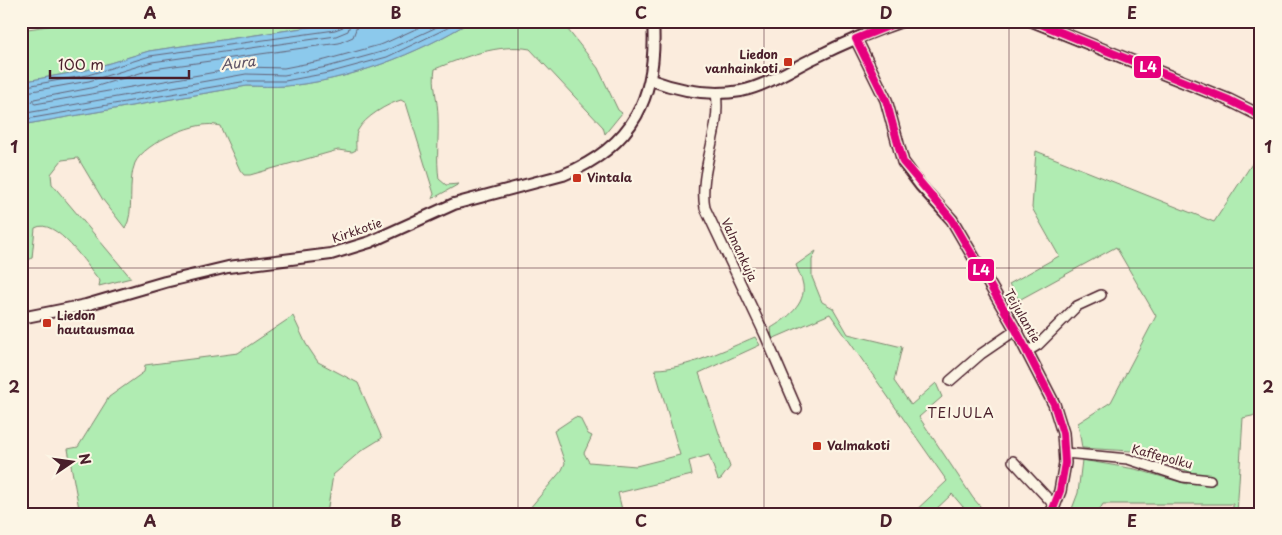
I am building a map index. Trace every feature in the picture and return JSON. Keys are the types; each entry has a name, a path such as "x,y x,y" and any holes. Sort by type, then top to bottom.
{"street":[{"name":"Kirkkotie","path":"21,318 86,305 209,271 331,254 370,242 454,204 563,175 592,161 614,144 638,112 646,98 650,80 655,48 653,21"},
{"path":"650,80 666,86 716,93 742,90 769,81 856,39 902,21"},
{"path":"1032,21 1229,100 1261,116"},
{"name":"Teijulantie","path":"856,39 886,100 903,162 920,186 952,220 1042,376 1059,417 1065,453 1064,474 1053,510"},
{"name":"Valmankuja","path":"716,93 718,105 704,190 705,208 765,335 796,410"},
{"path":"1028,351 1038,345 1078,306 1101,295"},
{"path":"950,381 981,354 1016,330"},
{"name":"Kaffepolku","path":"1065,453 1128,459 1183,477 1210,480"},
{"path":"1013,461 1053,510"}],"shaded area":[{"path":"1103,504 1234,504 1233,514 1097,514"}],"green space":[{"path":"81,21 349,21 149,51 87,70 21,82 21,30"},
{"path":"471,21 561,21 598,68 618,110 622,113 605,134 603,127 530,49 506,48 482,52 435,69 439,179 446,185 459,184 432,199 434,194 406,103 401,100 383,108 361,125 357,132 356,150 352,152 338,150 250,175 244,175 240,170 220,126 211,124 186,129 173,134 160,140 140,155 135,163 131,179 130,215 125,228 103,200 78,158 62,160 51,174 52,184 131,278 99,286 100,281 70,244 52,229 43,226 35,228 32,258 21,264 21,125 247,86 286,86 334,78 358,72 406,55"},
{"path":"1261,150 1261,414 1243,418 1237,514 1233,514 1233,504 1103,504 1097,514 1070,514 1078,493 1082,460 1135,469 1187,484 1190,472 1131,451 1082,448 1078,423 1111,402 1156,316 1116,247 1019,300 1009,284 1059,256 1032,208 1036,151 1214,222"},
{"path":"816,251 812,260 812,277 822,302 833,308 848,334 902,347 894,381 911,405 936,383 942,397 919,417 973,498 987,514 969,514 952,494 931,514 912,514 947,481 830,314 772,339 771,328 789,316 801,299 803,285 796,265"},
{"path":"293,316 306,344 318,362 358,383 382,438 361,451 333,475 328,507 324,514 80,514 68,449 78,447 109,397 144,372 145,365 238,353"},
{"path":"755,337 760,345 699,373 730,467 721,479 718,480 709,455 689,461 692,475 618,493 623,514 519,514 529,509 562,470 565,463 554,431 575,417 580,418 588,434 592,436 584,453 589,462 636,466 680,455 655,369 680,366 693,362"}],"water":[{"name":"Aura","path":"349,21 471,21 406,55 358,72 334,78 286,86 247,86 21,125 21,82 87,70 149,51"}],"transit line":[{"name":"L4","path":"856,39 901,21"},
{"name":"L4","path":"1033,21 1229,100 1261,116"},
{"name":"L4","path":"856,39 886,100 903,162 952,220 1016,330 1054,404 1063,433 1065,463 1060,491 1051,514"}],"place":[{"name":"Liedon vanhainkoti","path":"788,62"},
{"name":"Vintala","path":"577,178"},
{"name":"Liedon hautausmaa","path":"47,323"},
{"name":"Valmakoti","path":"817,446"}],"district":[{"name":"TEIJULA","path":"961,413"}]}
